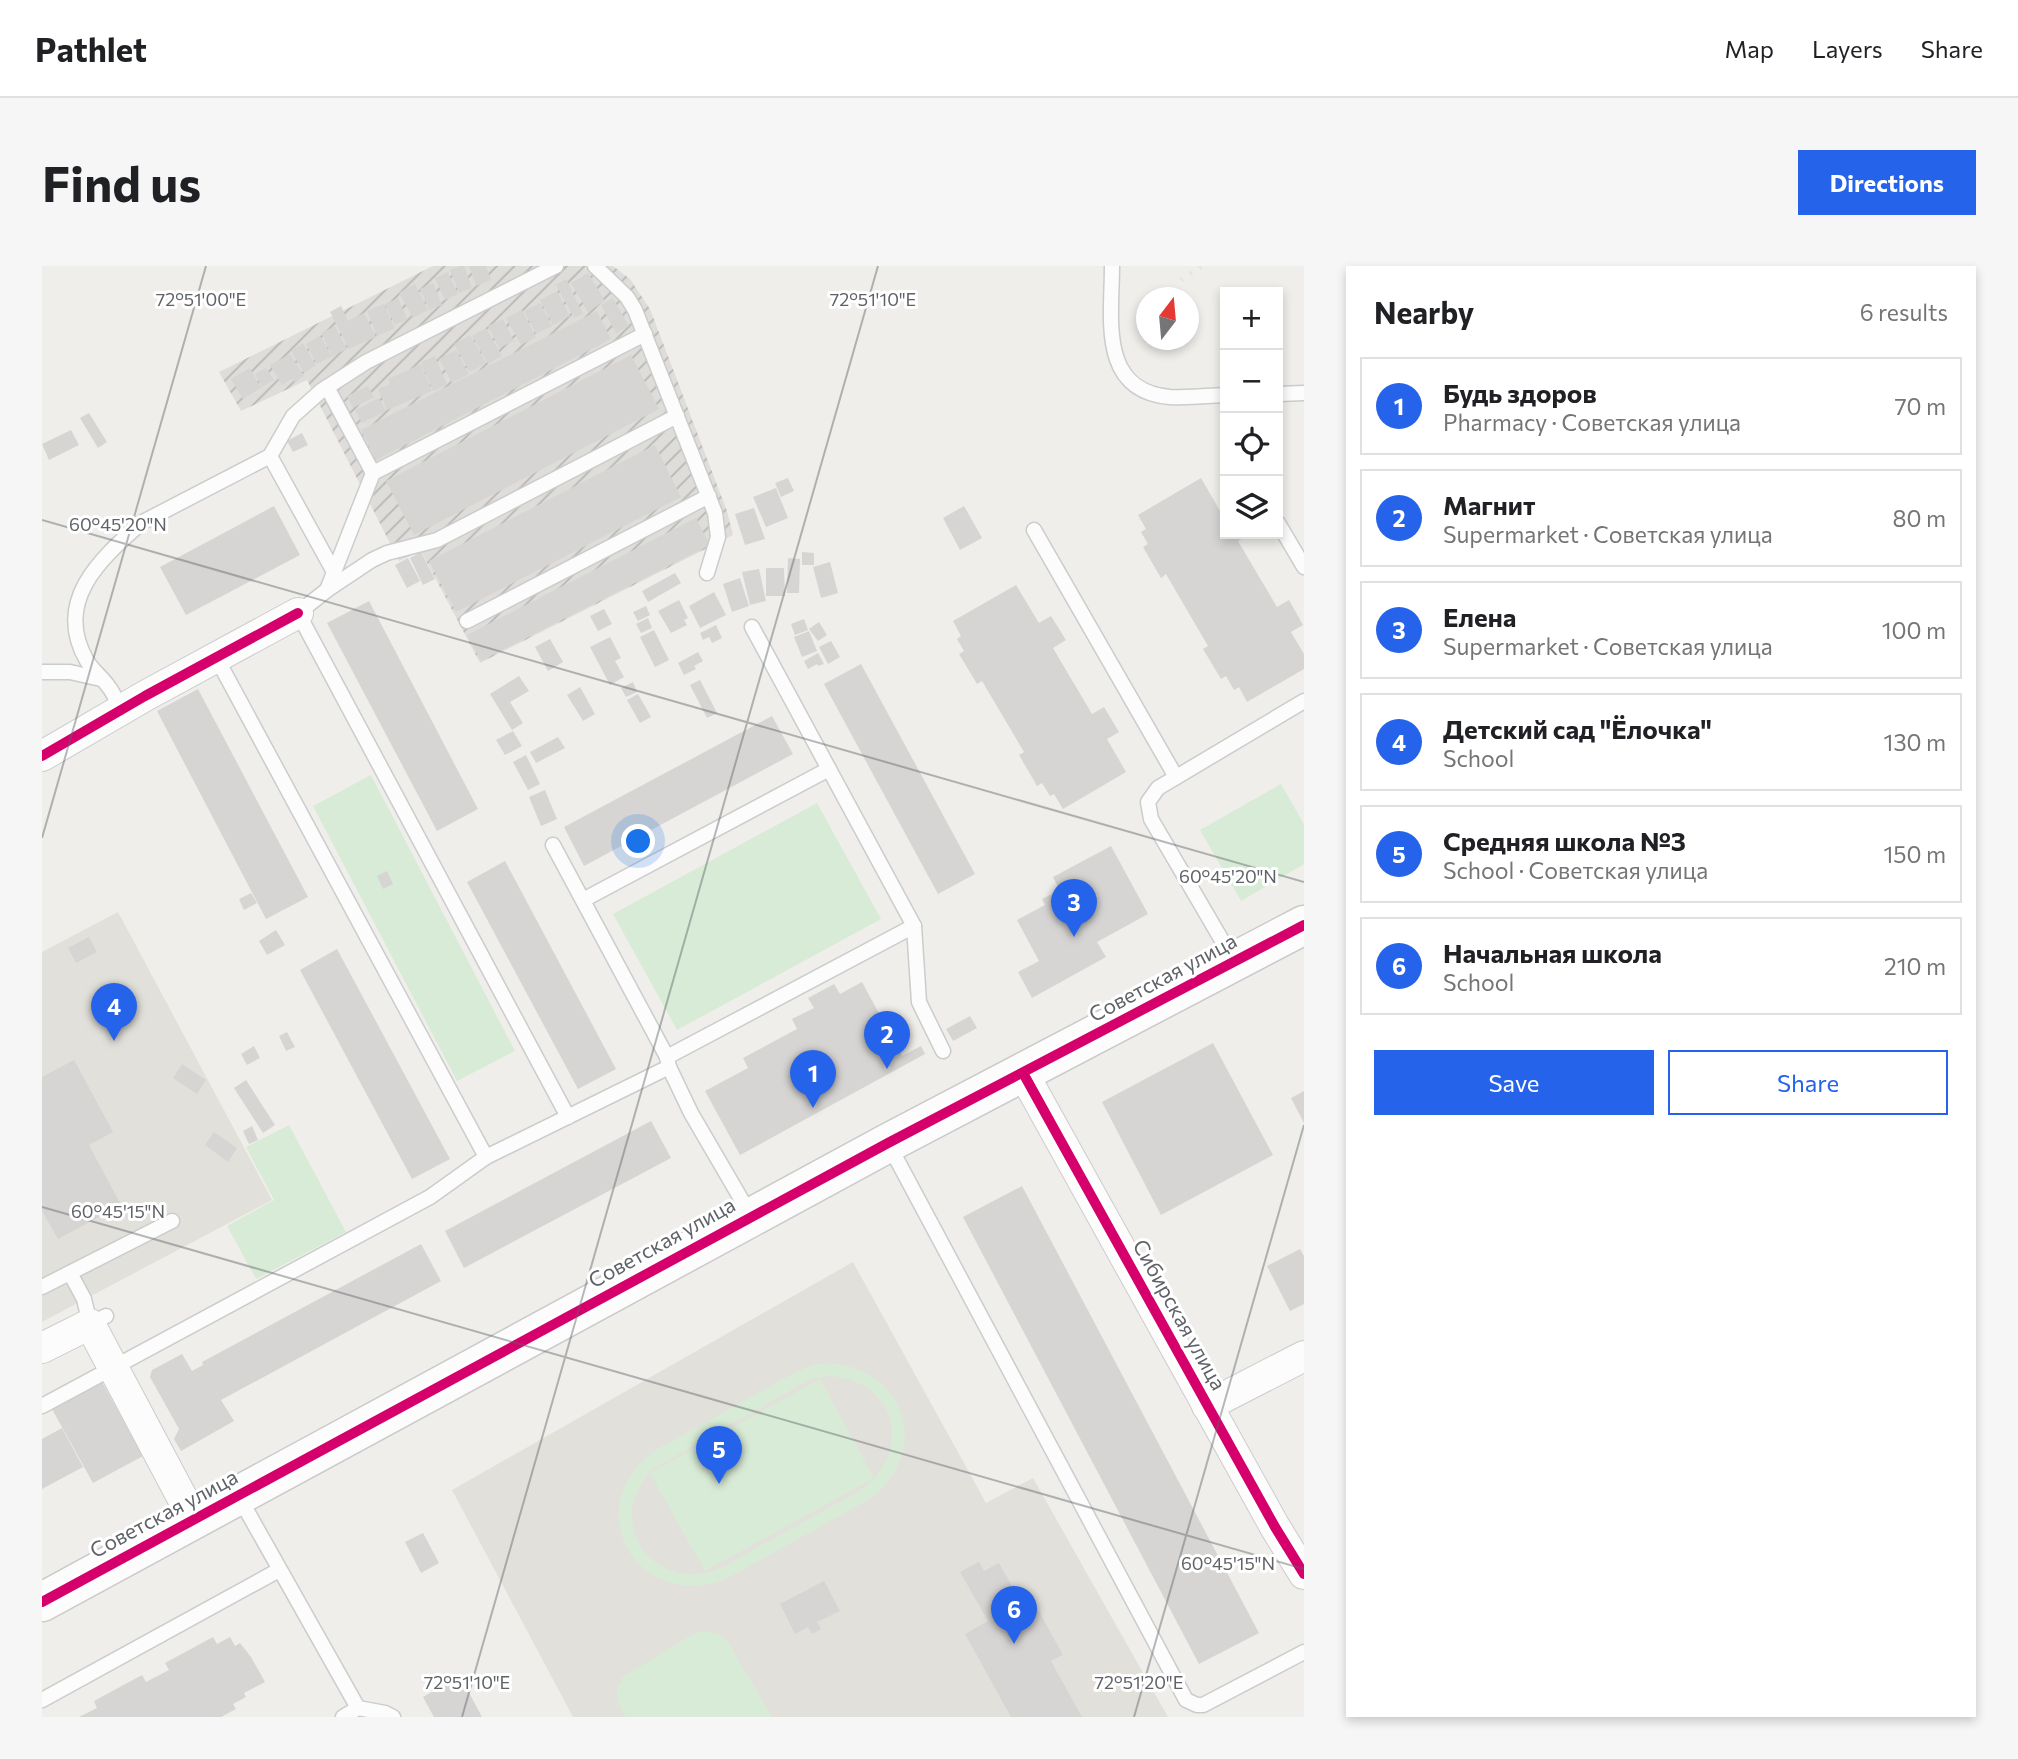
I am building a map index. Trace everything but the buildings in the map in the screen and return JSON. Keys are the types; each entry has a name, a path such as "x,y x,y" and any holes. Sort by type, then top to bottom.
{"street":[{"path":"42,756 298,613"},
{"name":"Советская улица","path":"42,1602 888,1143 967,1096 1023,1073 1304,925"},
{"name":"Сибирская улица","path":"1023,1073 1207,1406 1304,1574"},
{"path":"42,1348 98,1320 114,1367 194,1520"},
{"path":"1207,1406 1304,1356"}],"lane":[{"path":"121,710 103,679 86,660 74,624 80,592 94,570 123,539 141,523 270,456 293,416 327,387 366,362 556,266"},
{"path":"595,266 627,297 645,334 709,496 715,513 718,537 707,573"},
{"path":"1112,266 1112,346 1118,367 1130,381 1146,392 1170,397 1220,395"},
{"path":"327,590 373,473 645,334"},
{"path":"327,387 373,473"},
{"path":"1283,394 1304,393"},
{"path":"568,1117 298,613 372,560 387,553 437,540 677,416"},
{"path":"270,456 334,572"},
{"path":"467,621 709,496"},
{"path":"1034,530 1177,777"},
{"path":"1283,531 1304,567"},
{"path":"752,627 914,926 919,1002 943,1051"},
{"path":"216,657 486,1157"},
{"path":"42,672 70,672 103,679"},
{"path":"1235,962 1149,811 1148,802 1152,794 1177,777 1304,702"},
{"path":"583,900 830,769"},
{"path":"553,845 668,1062 691,1114 751,1217"},
{"path":"42,1406 430,1197 486,1157 568,1117 914,926"},
{"path":"888,1143 1186,1700 1203,1705 1304,1652"},
{"path":"42,1287 172,1221"},
{"path":"70,1273 98,1320"},
{"path":"239,1496 358,1708"},
{"path":"42,1700 279,1570"},
{"path":"343,1717 358,1708 393,1717"}],"shaded area":[{"path":"433,266 613,266 630,279 650,309 727,511 733,535 480,663 421,551 399,561 307,380 241,411 219,372"},
{"path":"118,912 272,1200 42,1322 42,952"},
{"path":"853,1262 986,1503 1033,1478 1168,1717 573,1717 452,1490"}],"green space":[{"path":"371,775 515,1051 457,1081 313,806"},
{"path":"1281,784 1304,824 1304,864 1241,901 1200,830"},
{"path":"817,803 881,919 677,1030 613,914"},
{"path":"289,1125 346,1232 256,1279 227,1226 274,1200 246,1147"},
{"path":"830,1363 857,1369 878,1381 893,1397 902,1417 905,1438 900,1460 888,1481 868,1500 728,1578 695,1585 667,1582 644,1569 628,1549 620,1525 621,1499 632,1473 656,1450 813,1365","holes":["830,1376 853,1381 871,1390 883,1404 890,1420 892,1438 888,1456 878,1474 861,1490 716,1570 698,1574 675,1572 664,1568 646,1554 635,1534 632,1508 637,1492 651,1470 802,1384"]},
{"path":"820,1379 874,1478 705,1571 650,1473"},
{"path":"707,1631 721,1635 729,1644 772,1717 626,1717 617,1697 623,1677 695,1633"}],"railway":[{"path":"1181,280 1201,266"}],"cycle path":[{"path":"42,756 145,696 298,613"},
{"path":"42,1602 888,1143 1304,925"},
{"path":"1023,1073 1275,1527 1304,1574"}],"place":[{"name":"Елена","path":"1074,937"},
{"name":"Детский сад \"Ёлочка\"","path":"114,1041"},
{"name":"Магнит","path":"887,1069"},
{"name":"Будь здоров","path":"813,1108"},
{"name":"Средняя школа №3","path":"719,1484"},
{"name":"Начальная школа","path":"1014,1644"}]}
